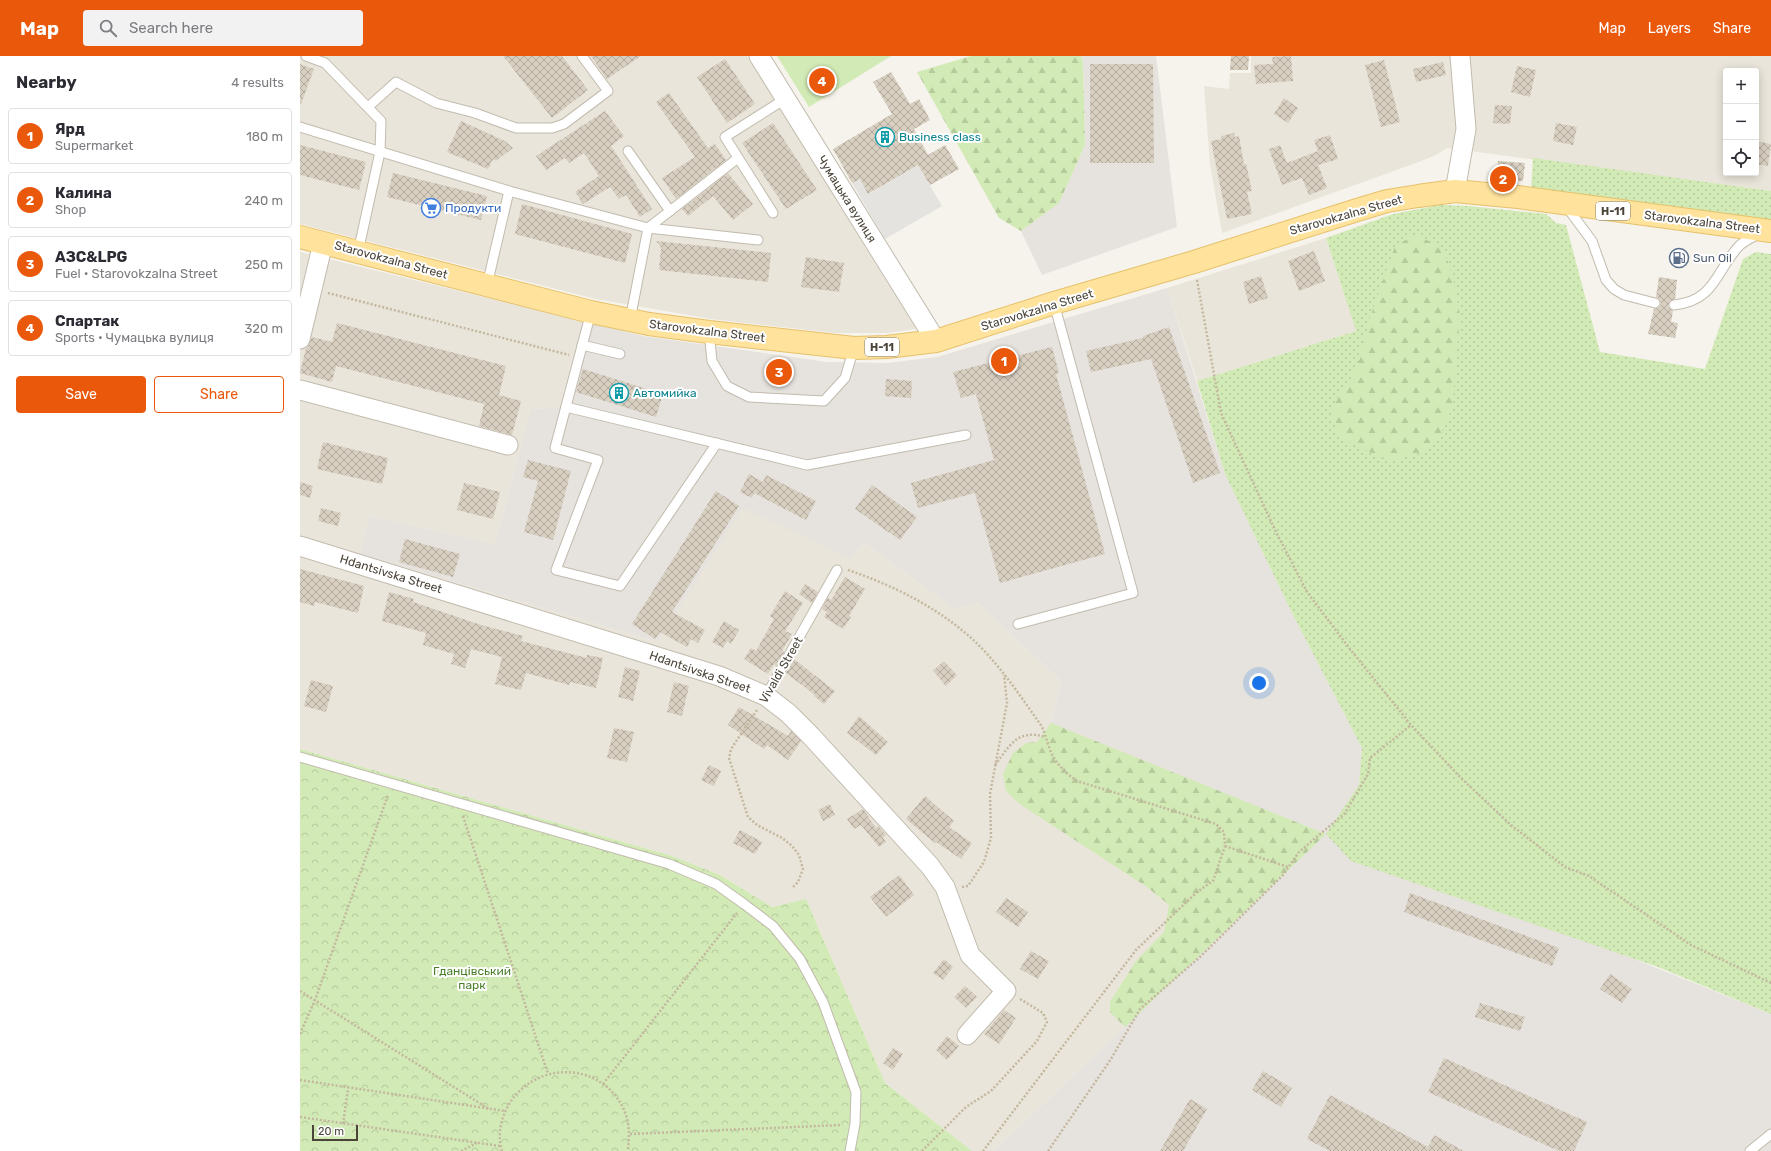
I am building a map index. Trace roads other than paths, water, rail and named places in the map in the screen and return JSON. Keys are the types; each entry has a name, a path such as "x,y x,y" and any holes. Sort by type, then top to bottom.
{"main road":[{"name":"Starovokzalna Street","path":"300,237 591,312 630,320 709,332 854,348 887,347 936,341 1054,303 1194,262 1387,201 1455,191 1768,231"}],"street":[{"name":"Чумацька вулиця","path":"759,56 936,341"},
{"path":"1455,191 1466,129 1460,56"},
{"path":"300,339 323,243"},
{"path":"300,390 508,445"},
{"name":"Hdantsivska Street","path":"300,546 719,676 766,696 788,713 811,736 930,866 945,887 970,955 1006,991 967,1036"}],"lane":[{"path":"306,56 325,63 381,121 380,152 358,252"},
{"path":"368,107 396,82 436,103 475,113 516,128 552,128 564,124 608,91 582,56"},
{"path":"773,213 725,137 785,99"},
{"path":"300,127 509,191 648,228 758,240"},
{"path":"628,151 670,211"},
{"path":"630,320 648,228 738,158"},
{"path":"487,285 509,191"},
{"path":"1565,205 1592,241 1606,280 1614,289 1624,295 1655,303"},
{"path":"1674,305 1693,302 1699,298 1721,274 1740,246 1768,231"},
{"path":"1018,624 1133,593 1054,303"},
{"path":"591,312 555,448 598,460 556,570 620,586 717,443"},
{"path":"709,332 712,361 727,386 749,397 824,401 845,378 854,348"},
{"path":"582,345 620,354"},
{"path":"566,407 807,465 966,435"},
{"name":"Vivaldi Street","path":"766,696 837,570"},
{"path":"300,757 669,864 716,884 744,904 773,926 796,954 823,1002 856,1092 855,1124 850,1151"},
{"path":"1750,1151 1771,1134"}],"place":[{"name":"Спартак","path":"822,81"},
{"name":"Business class","path":"885,137"},
{"name":"Калина","path":"1503,179"},
{"name":"Продукти","path":"431,208"},
{"name":"Sun Oil","path":"1679,258"},
{"name":"Ярд","path":"1004,361"},
{"name":"АЗС&LPG","path":"779,372"},
{"name":"Автомийка","path":"619,393"}],"park label":[{"name":"Гданцівський парк","path":"472,978"}]}
